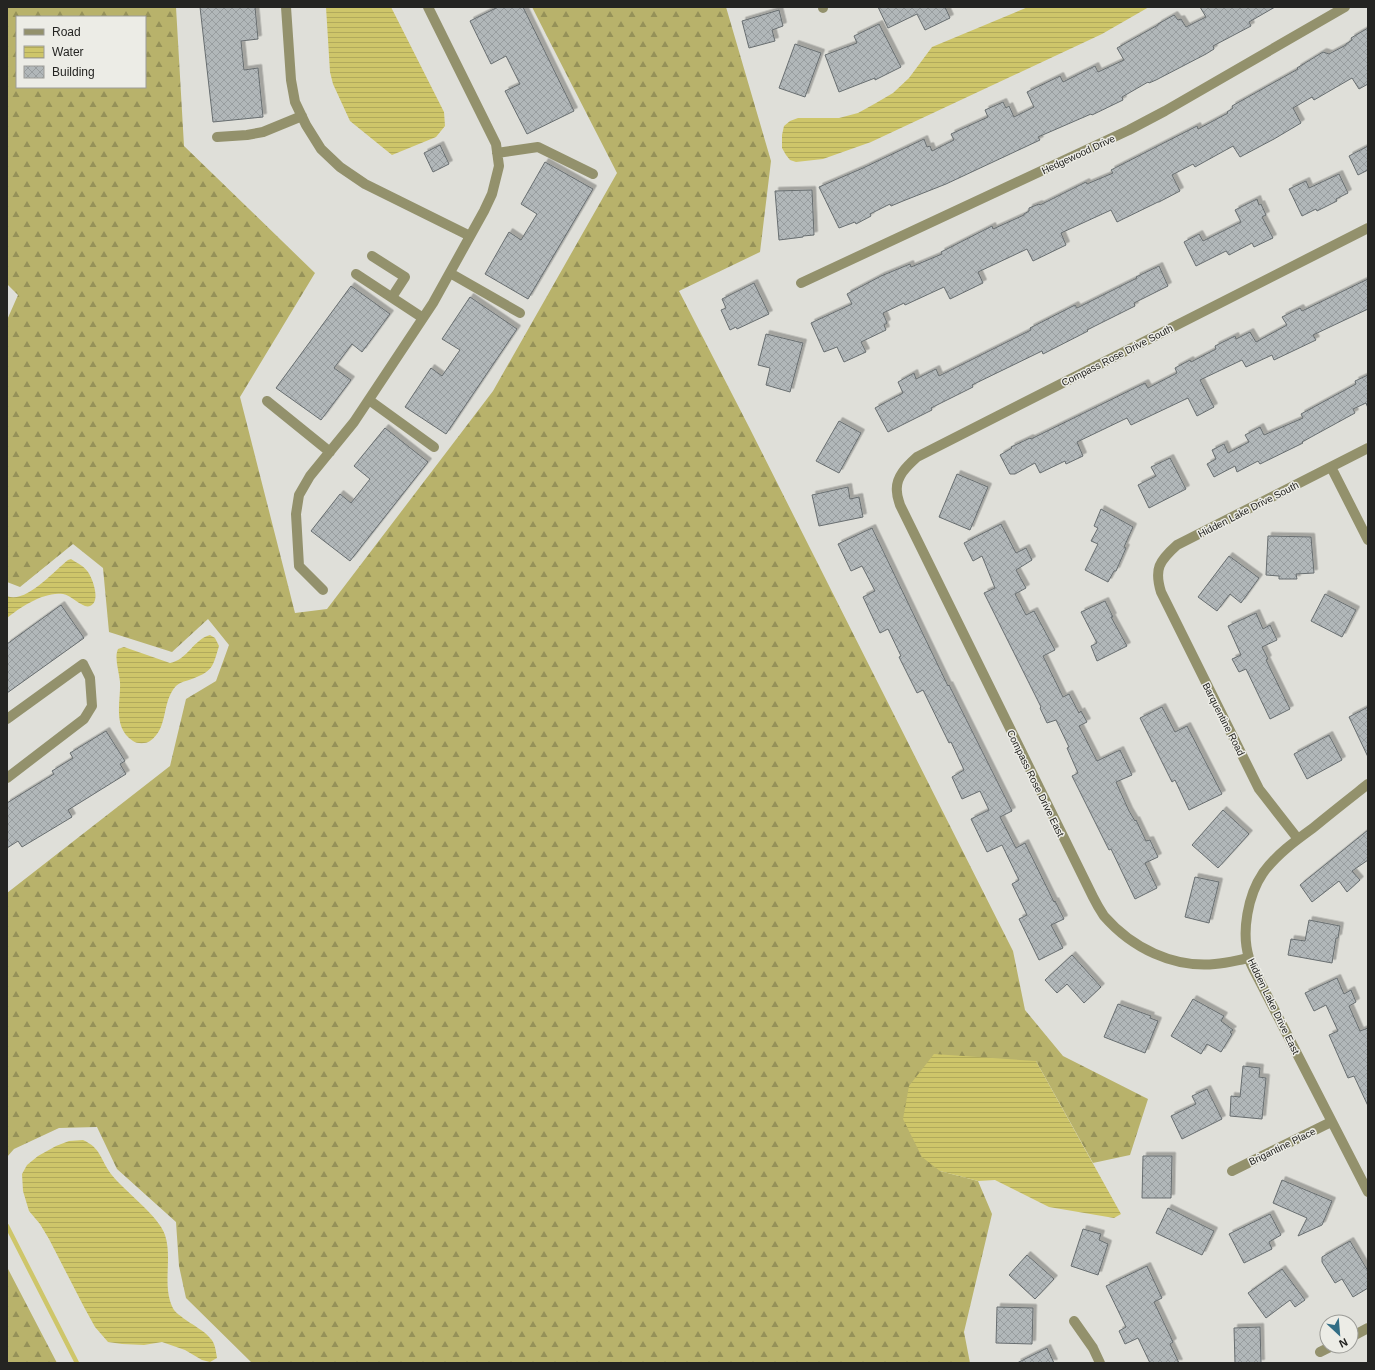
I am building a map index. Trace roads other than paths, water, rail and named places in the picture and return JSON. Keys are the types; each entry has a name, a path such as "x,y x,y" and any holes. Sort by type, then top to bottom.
{"street":[{"path":"286,7 291,80 295,102 321,149 340,167 365,184 470,236"},
{"path":"323,590 299,566 296,514 299,496 310,476 354,422 424,318 484,211 492,194 499,166 496,144 428,7"},
{"name":"Hedgewood Drive","path":"801,283 1129,130 1345,7"},
{"path":"217,137 248,135 263,132 302,116"},
{"path":"497,153 538,147 593,174"},
{"name":"Compass Rose Drive South","path":"900,505 896,491 899,479 905,468 917,457 1368,228"},
{"path":"372,256 405,277 392,297"},
{"path":"450,273 520,313"},
{"path":"356,274 424,318"},
{"path":"369,400 434,447"},
{"path":"267,401 330,452"},
{"name":"Hidden Lake Drive South","path":"1161,592 1158,581 1158,569 1164,556 1177,545 1368,448"},
{"path":"1331,467 1368,540"},
{"name":"Compass Rose Drive East","path":"900,505 1093,897 1103,914 1130,940 1164,958 1183,963 1215,964 1249,958"},
{"name":"Barquentine Road","path":"1161,592 1259,789 1298,839"},
{"path":"7,719 83,664 90,678 92,706 84,719 7,778"},
{"name":"Hidden Lake Drive East","path":"1368,784 1278,856 1263,873 1254,889 1249,904 1246,922 1246,940 1249,958 1331,1122 1368,1192"},
{"name":"Brigantine Place","path":"1232,1171 1331,1122"},
{"path":"1074,1321 1093,1348 1100,1363"},
{"path":"1359,1333 1368,1328"}],"water":[{"path":"326,7 391,7 444,112 445,126 436,137 392,155 350,121 333,84 330,72"},
{"path":"1028,7 1149,7 1102,34 871,142 823,159 796,162 790,160 786,155 782,148 782,135 784,126 790,121 798,118 839,118 858,113 893,93 909,78 932,47"},
{"path":"71,559 84,568 90,575 96,595 93,604 90,606 84,606 63,594 48,595 33,601 7,618 7,596 15,597 31,591"},
{"path":"210,635 215,638 219,646 213,664 203,674 182,682 171,692 163,722 156,736 146,743 133,741 122,729 120,721 120,682 116,656 118,649 124,647 170,663 181,658 204,637"},
{"path":"934,1054 1036,1061 1121,1214 1114,1218 1049,1207 995,1180 978,1181 940,1171 922,1157 903,1119 909,1086"},
{"path":"83,1140 97,1150 111,1174 149,1212 161,1228 165,1235 167,1244 168,1292 170,1301 176,1312 205,1333 212,1340 217,1358 210,1362 202,1360 185,1350 162,1342 144,1345 108,1342 95,1327 49,1239 40,1224 29,1211 23,1191 22,1174 27,1165 38,1156 56,1146 69,1141"}],"waterway":[{"path":"7,1226 77,1363"}]}
